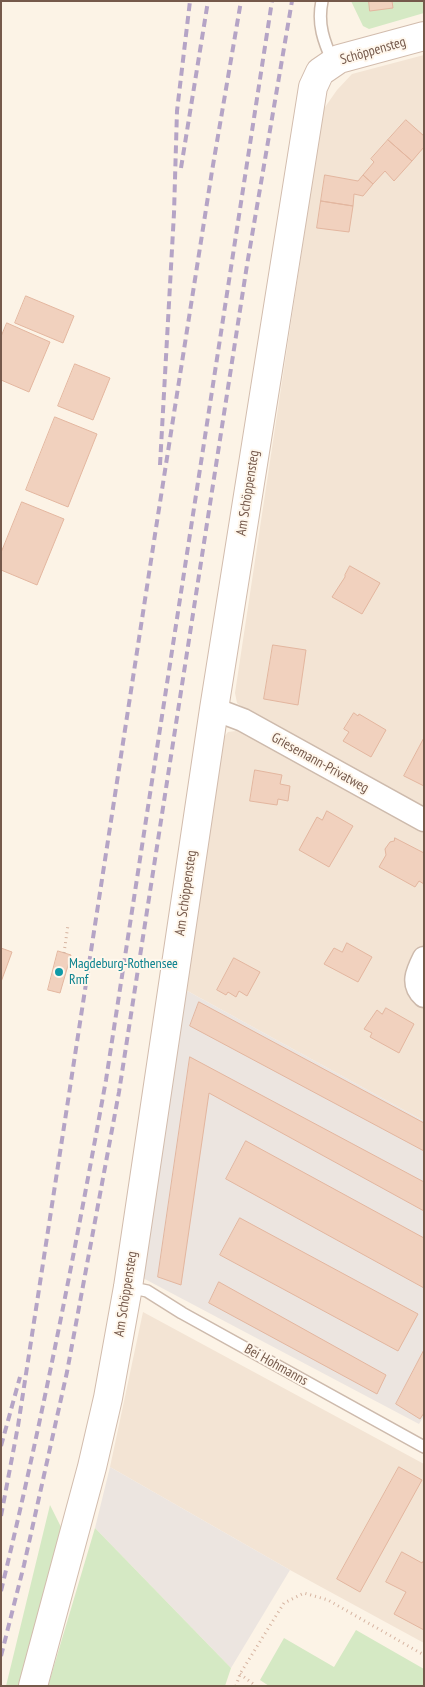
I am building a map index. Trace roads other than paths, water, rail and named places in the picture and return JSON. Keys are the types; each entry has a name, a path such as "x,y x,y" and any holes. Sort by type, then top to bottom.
{"street":[{"name":"Schöppensteg","path":"311,95 320,72 333,62 424,36"},
{"name":"Am Schöppensteg","path":"33,1686 106,1407 128,1287 214,709 311,95"},
{"name":"Griesemann-Privatweg","path":"214,709 243,720 424,820"},
{"path":"424,958 415,980 417,988 424,996"}],"lane":[{"path":"322,1 320,26 324,43 333,62"},
{"name":"Bei Hohmanns","path":"128,1287 147,1291 182,1313 424,1447"}],"railway":[{"path":"160,465 174,213 177,111 190,1"},
{"path":"181,168 208,1"},
{"path":"1,1516 18,1426 156,528 212,171 241,1"},
{"path":"1,1591 57,1336 106,1080 272,1"},
{"path":"1,1656 24,1565 67,1372 119,1092 247,265 292,1"},
{"path":"1,1446 20,1377"}],"place":[{"name":"Magdeburg-Rothensee Rmf","path":"59,972"}]}
